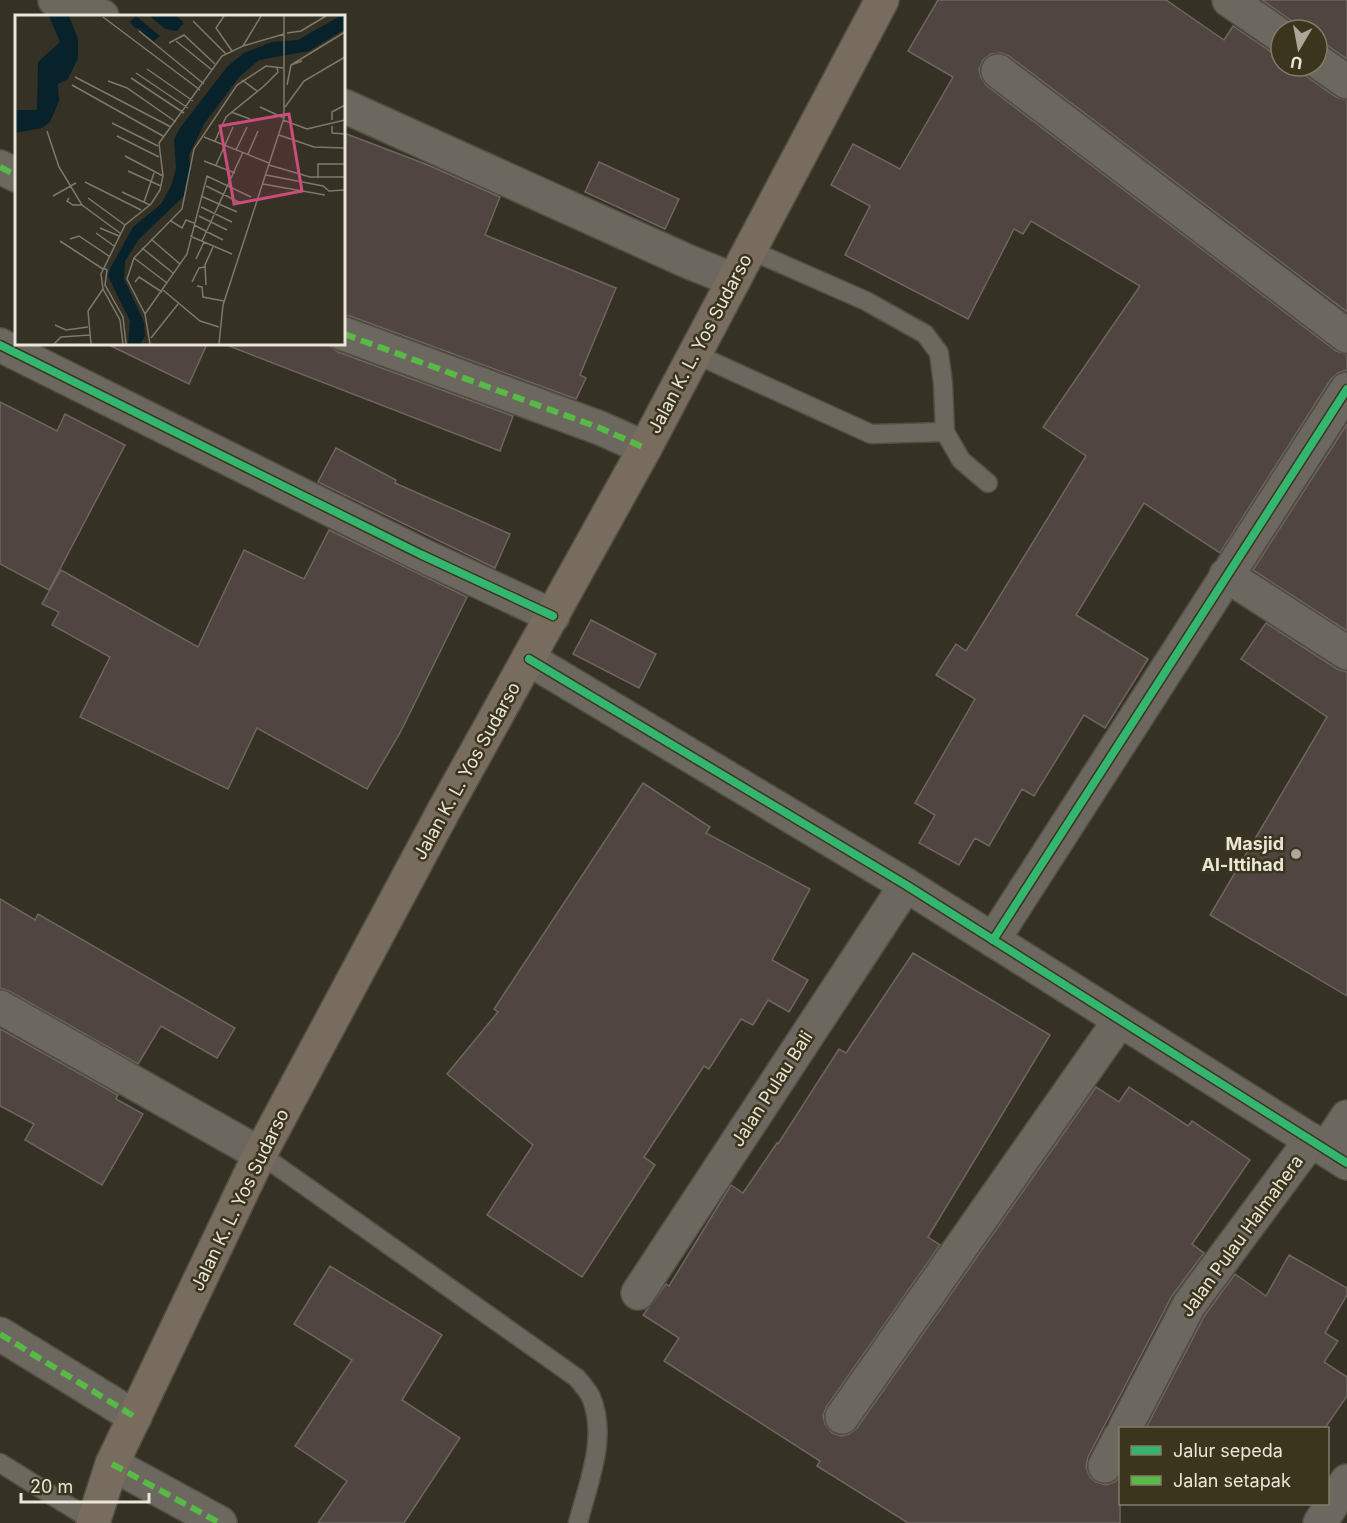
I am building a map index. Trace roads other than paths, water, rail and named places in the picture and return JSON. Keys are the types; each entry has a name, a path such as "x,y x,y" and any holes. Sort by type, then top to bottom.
{"highway":[{"name":"Jalan K. L. Yos Sudarso","path":"93,1522 108,1475 260,1154 443,812 554,616 645,448 882,0"}],"street":[{"path":"55,0 99,15"},
{"path":"1229,0 1269,28"},
{"path":"1329,70 1347,82"},
{"path":"998,71 1347,336"},
{"path":"345,106 678,257 734,280"},
{"path":"0,167 15,174"},
{"path":"345,334 600,428 645,448"},
{"path":"0,345 420,554 554,616"},
{"path":"993,939 1347,389"},
{"path":"1226,574 1347,653"},
{"path":"529,659 906,885 1328,1151"},
{"name":"Jalan Pulau Bali","path":"638,1293 906,885"},
{"path":"0,1006 260,1154"},
{"path":"842,1417 1120,1020"},
{"name":"Jalan Pulau Halmahera","path":"1126,1427 1189,1305 1328,1151 1347,1117"},
{"path":"0,1335 135,1417"},
{"path":"1106,1466 1119,1439"},
{"path":"108,1475 220,1523"},
{"path":"1320,1523 1347,1481"}],"lane":[{"path":"750,250 867,301 925,334 939,353 945,432 961,460 988,483"},
{"path":"695,354 871,434 945,432"},
{"path":"260,1154 577,1378 591,1396 598,1443 578,1523"},
{"path":"0,1463 93,1522"}],"place":[{"name":"Masjid Al-Ittihad","path":"1296,854"}]}
